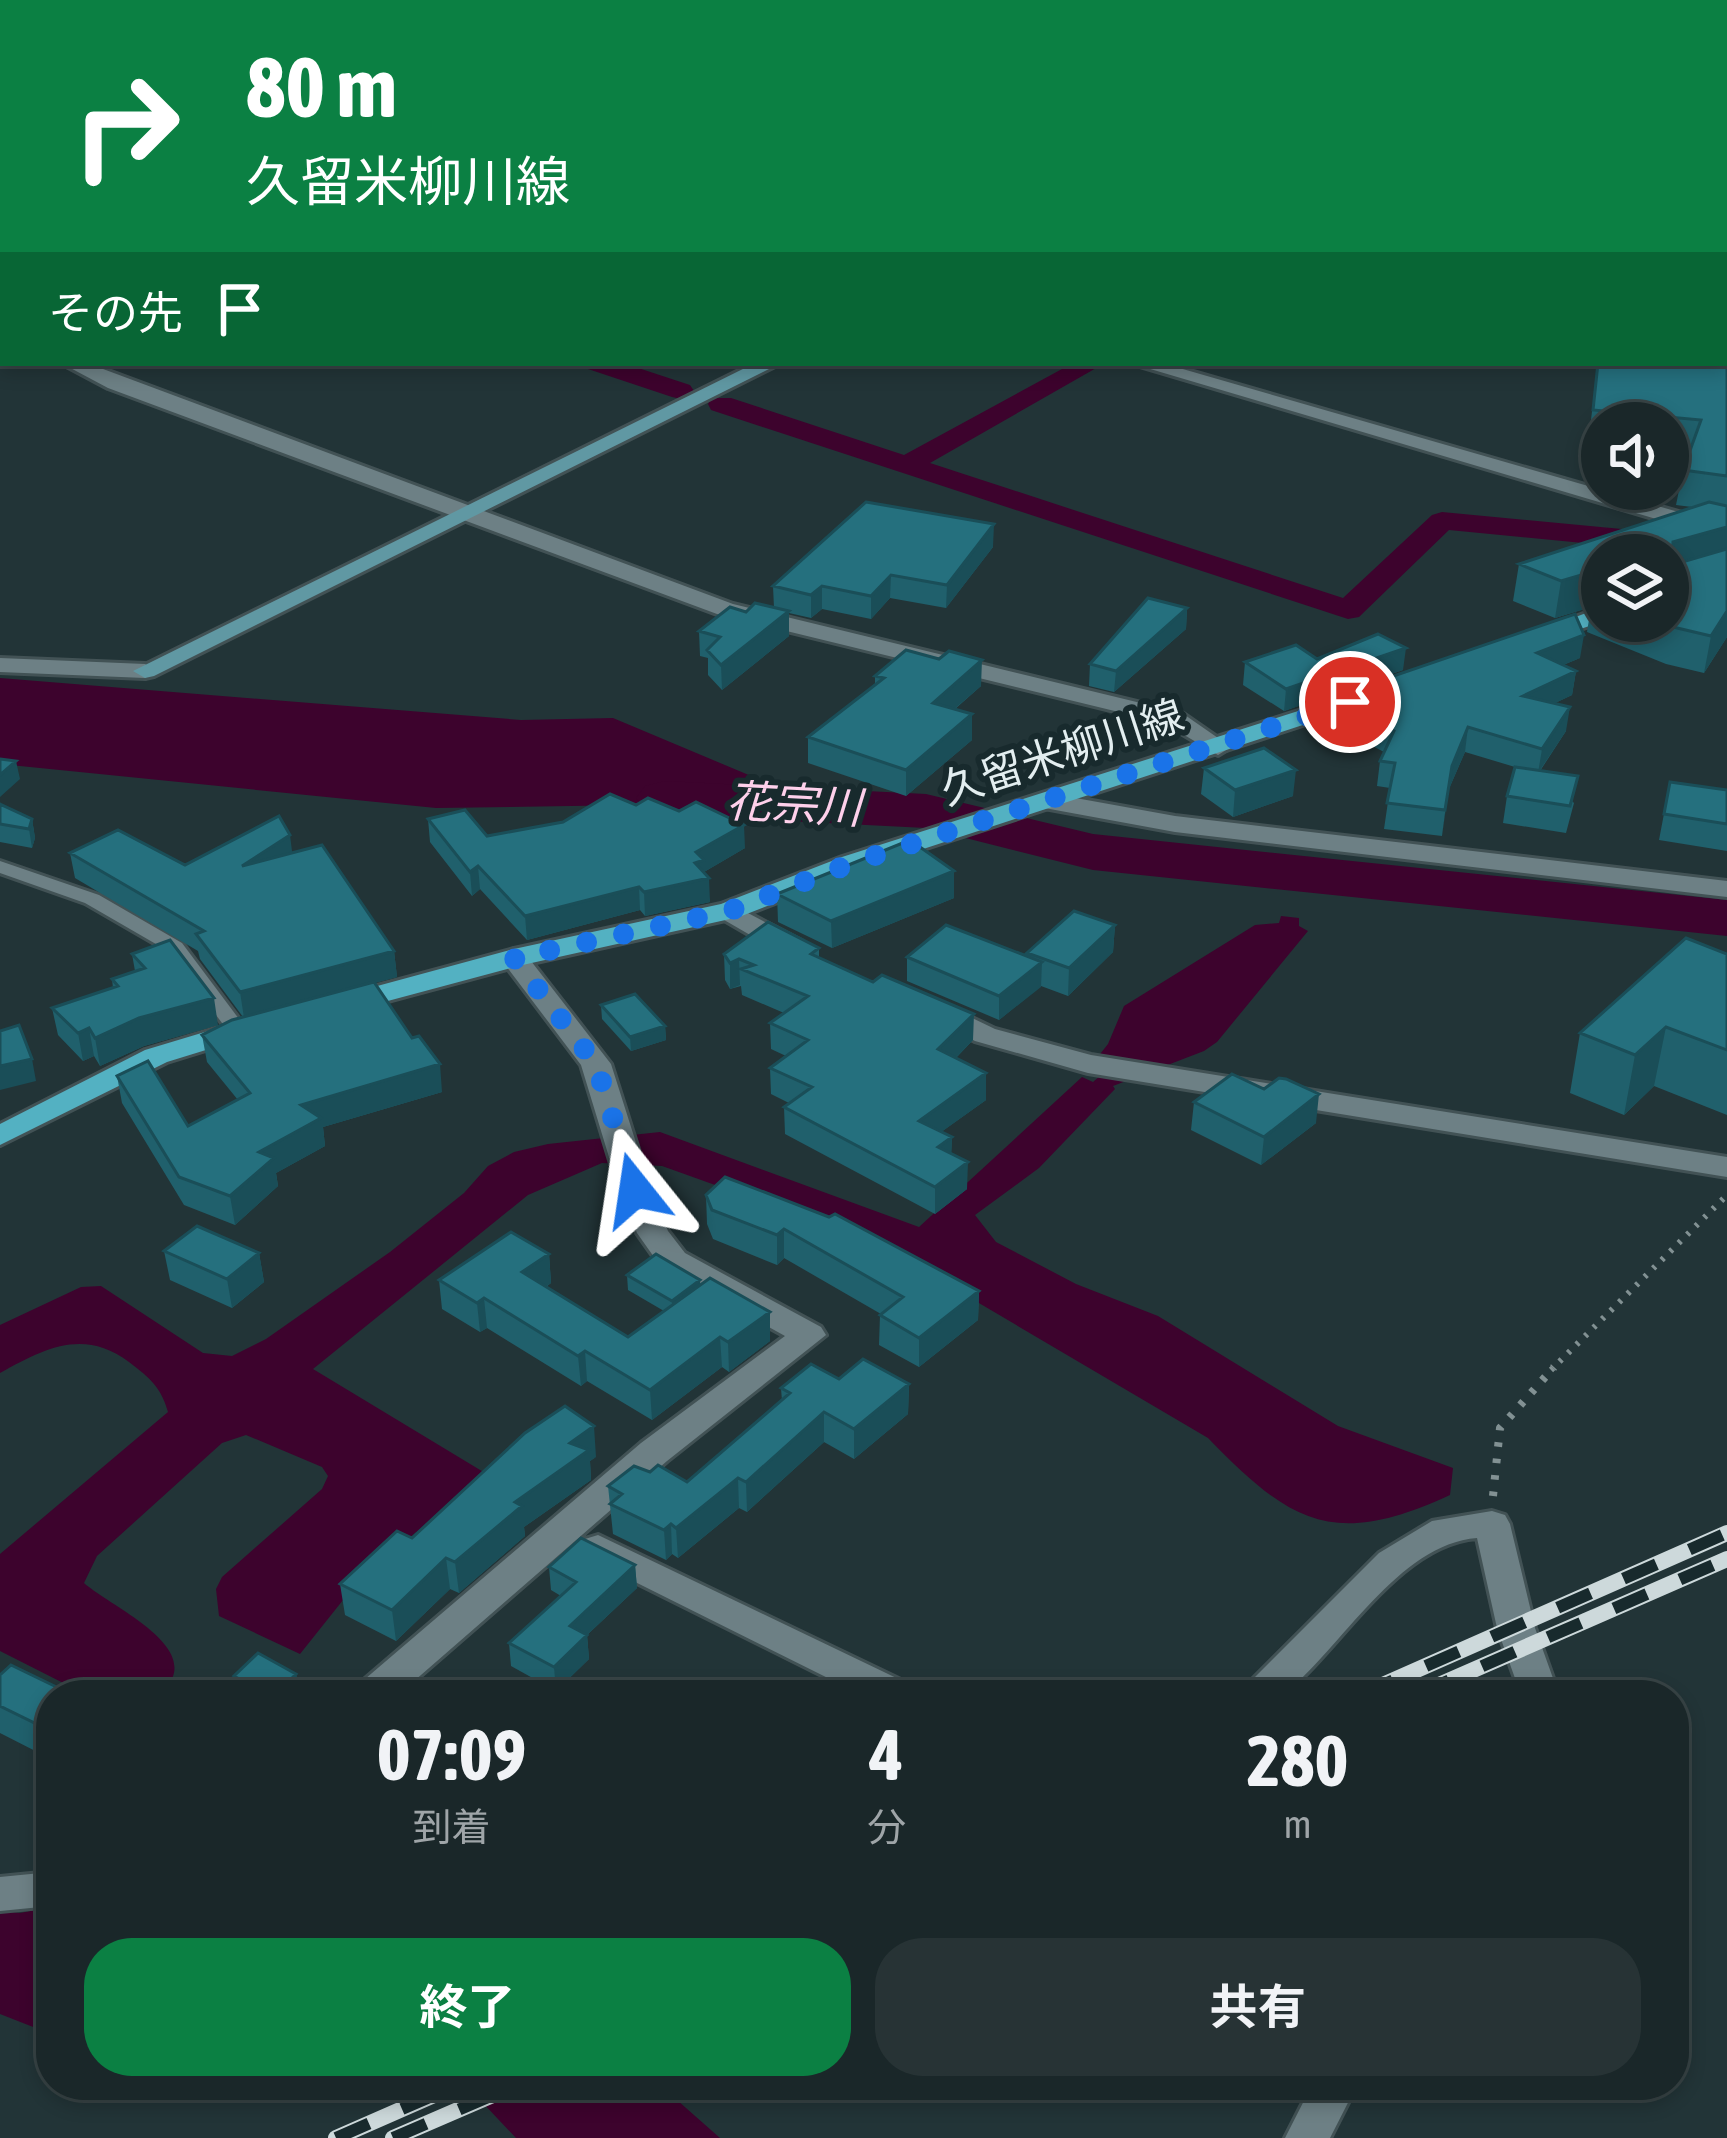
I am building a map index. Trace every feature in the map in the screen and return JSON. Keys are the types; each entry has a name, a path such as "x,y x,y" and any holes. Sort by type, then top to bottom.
{"main road":[{"path":"1525,640 1581,621"},
{"name":"久留米柳川線","path":"306,1013 514,958 729,911 852,863 1394,687"},
{"path":"0,1136 156,1056 250,1028"}],"street":[{"path":"79,366 724,609 1173,718 1218,747"},
{"path":"0,665 145,671 765,366"},
{"path":"1150,366 1727,533"},
{"path":"1048,801 1197,827 1727,889"},
{"path":"729,911 816,959"},
{"path":"389,1680 654,1452 809,1335 673,1260 653,1233 635,1190 596,1064 514,958"},
{"path":"920,1002 985,1035 1088,1064 1727,1167"},
{"path":"1278,1680 1384,1570 1447,1530 1492,1524 1516,1628 1535,1680"},
{"path":"560,1530 866,1680"},
{"path":"0,1894 36,1890"},
{"path":"1307,2138 1327,2100"}],"lane":[{"path":"0,867 92,899 175,947 250,1028"}],"path":[{"path":"1492,1524 1500,1428 1727,1195"}],"shaded area":[{"path":"0,678 521,720 613,718 763,781 746,818 664,814 634,805 436,808 0,764"},
{"path":"1281,916 1299,918 1299,926 1308,931 1217,1042 1113,1086 1039,1168 975,1215 996,1242 1076,1284 1158,1316 1338,1426 1453,1468 1450,1495 1375,1521 1317,1519 1265,1491 1208,1438 877,1243 662,1166 602,1163 528,1195 313,1369 495,1479 415,1533 355,1585 300,1654 219,1616 216,1589 222,1577 322,1489 328,1476 322,1467 246,1435 222,1443 97,1556 84,1583 167,1647 174,1662 171,1680 57,1680 0,1651 0,1554 168,1412 149,1378 96,1346 64,1345 0,1373 0,1325 81,1287 101,1286 203,1353 232,1356 266,1339 390,1252 464,1193 488,1166 514,1152 660,1132 919,1227 1082,1077 1093,1082 1108,1069 1093,1063 1108,1044 1124,1006 1255,925 1279,923"},
{"path":"36,1910 36,2028 0,2014 0,1911"},
{"path":"480,2100 677,2100 720,2138 516,2138"}],"building":[{"path":"1598,366 1727,366 1727,476 1689,471 1689,453 1701,420 1689,419 1689,402 1594,402"},
{"path":"866,502 994,524 947,585 891,575 871,596 822,586 811,595 773,586"},
{"path":"1709,502 1727,506 1727,527 1689,538 1611,534 1689,510"},
{"path":"1581,544 1581,575 1561,581 1519,564"},
{"path":"1727,549 1727,611 1711,636 1689,631 1689,560"},
{"path":"1148,598 1187,608 1116,671 1090,664"},
{"path":"755,603 789,611 721,665 707,650 720,637 699,631 730,607 746,612"},
{"path":"1575,614 1581,628 1581,636 1537,653 1576,671 1523,696 1570,707 1542,749 1468,727 1452,766 1445,810 1387,803 1395,763 1380,761 1394,731 1329,698"},
{"path":"1378,634 1406,648 1286,689 1245,662 1296,645 1317,659"},
{"path":"906,650 939,659 949,651 982,660 933,703 972,714 906,770 808,737 884,678 875,676"},
{"path":"1264,748 1296,770 1235,790 1204,768"},
{"path":"0,759 16,761 0,775"},
{"path":"1515,767 1578,776 1570,806 1507,796"},
{"path":"1670,782 1727,790 1727,824 1664,814"},
{"path":"610,794 636,805 648,798 679,811 696,802 744,825 696,852 704,860 695,863 709,878 644,892 639,887 525,916 478,866 470,872 428,819 465,810 487,836 563,822"},
{"path":"0,804 32,819 29,829 0,824"},
{"path":"279,816 290,835 242,866 322,845 394,951 240,992 196,934 204,931 70,853 118,830 185,865"},
{"path":"910,840 954,871 831,921 777,894"},
{"path":"1074,911 1115,925 1069,968 1027,953"},
{"path":"768,922 819,948 811,954 873,982 882,975 974,1014 938,1049 986,1073 919,1121 952,1137 938,1147 968,1162 935,1187 784,1107 812,1087 770,1068 808,1040 770,1023 808,996 741,969 754,965 739,959 730,963 724,954"},
{"path":"946,925 1042,962 999,996 907,957"},
{"path":"1686,938 1727,954 1727,1050 1666,1027 1635,1055 1580,1033"},
{"path":"170,940 214,998 139,1018 95,1038 89,1028 78,1033 52,1008 118,986 112,979 145,968 132,954"},
{"path":"374,982 412,1038 419,1036 440,1064 301,1105 321,1118 259,1152 274,1158 230,1196 179,1177 117,1076 148,1061 188,1126 250,1093 202,1035 232,1020"},
{"path":"635,994 665,1026 630,1037 601,1005"},
{"path":"19,1025 32,1059 0,1066 0,1031"},
{"path":"1232,1074 1264,1089 1279,1078 1319,1094 1264,1137 1194,1102"},
{"path":"725,1177 829,1217 835,1214 979,1291 919,1338 880,1315 903,1297 784,1229 777,1235 712,1210 706,1195"},
{"path":"197,1226 259,1253 227,1279 164,1251"},
{"path":"511,1232 549,1254 522,1272 628,1337 710,1278 770,1312 728,1342 720,1337 650,1390 585,1351 578,1356 484,1298 477,1303 439,1280"},
{"path":"656,1254 700,1280 672,1301 627,1275"},
{"path":"863,1359 909,1384 854,1429 824,1412 746,1482 738,1478 676,1528 671,1524 664,1530 610,1504 622,1494 608,1486 634,1466 650,1472 658,1465 687,1482 790,1393 781,1388 811,1364 839,1379"},
{"path":"565,1406 594,1426 570,1443 589,1450 515,1502 522,1506 455,1562 446,1558 392,1610 340,1584 397,1531 412,1538 525,1433"},
{"path":"581,1538 635,1565 570,1626 587,1635 554,1667 509,1643 576,1582 549,1567"},
{"path":"258,1653 296,1674 290,1680 234,1676"},
{"path":"11,1665 42,1680 36,1680 36,1724 0,1706 0,1675"}],"waterway":[{"path":"606,366 681,391"},
{"path":"906,465 1087,366"},
{"path":"721,404 906,465"},
{"path":"906,465 1348,610 1442,521 1727,548"},
{"name":"花宗川","path":"665,798 926,811 1093,852 1727,918"}],"railway":[{"path":"1394,1680 1727,1533"},
{"path":"1450,1680 1727,1559"},
{"path":"336,2138 423,2100"},
{"path":"393,2138 481,2100"}],"route":[{"path":"635,1190 596,1064 514,958 729,911 852,863 1350,702"}]}
